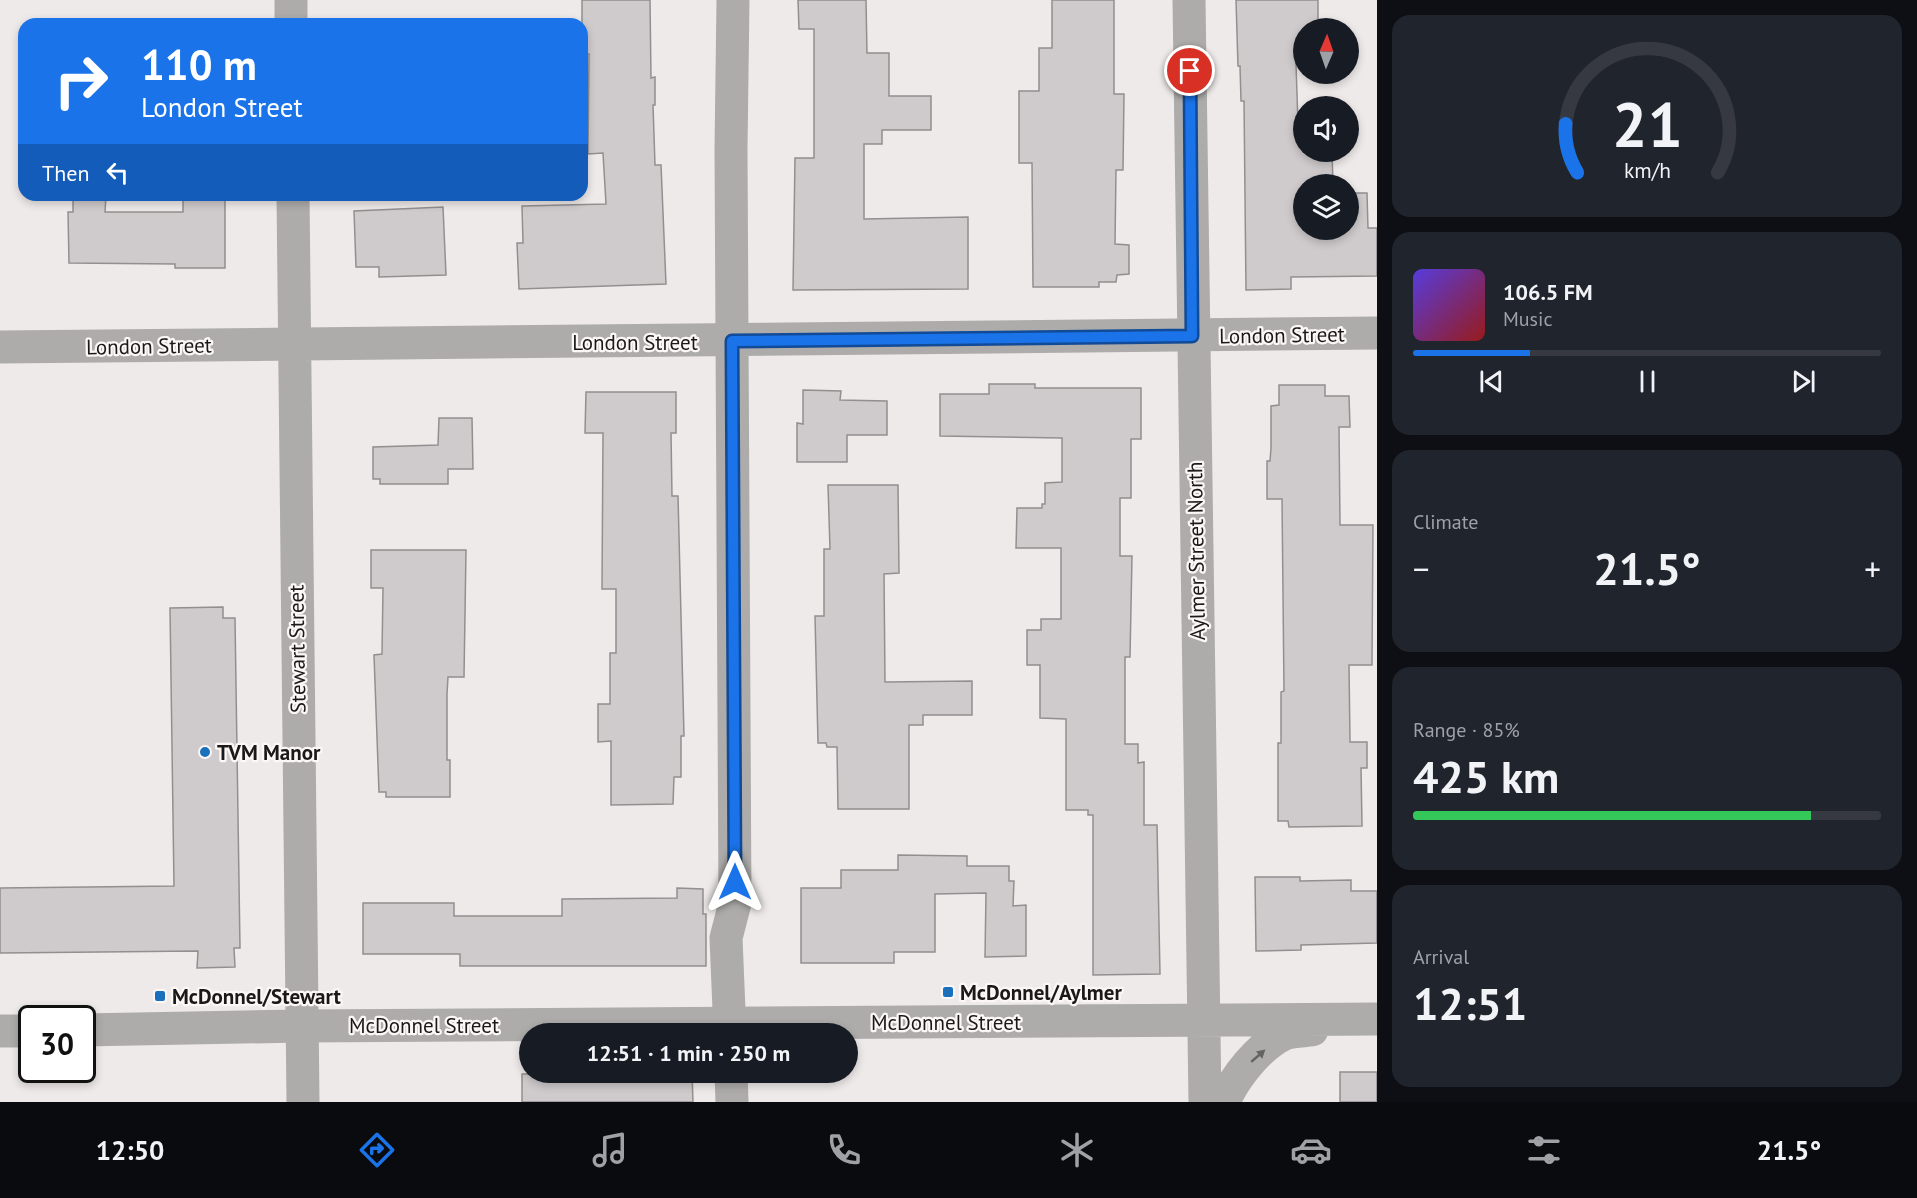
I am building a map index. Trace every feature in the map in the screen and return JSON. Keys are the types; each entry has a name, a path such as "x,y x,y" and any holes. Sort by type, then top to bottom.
{"street":[{"path":"291,0 291,18"},
{"path":"730,1023 726,938 735,903 733,0"},
{"name":"Aylmer Street North","path":"1189,0 1192,336 1205,1102"},
{"name":"Stewart Street","path":"292,201 303,1102"},
{"name":"London Street","path":"0,347 1377,333"},
{"path":"1224,1102 1232,1083 1253,1058 1284,1034 1376,1020"},
{"name":"McDonnel Street","path":"858,1026 1376,1020"},
{"name":"McDonnel Street","path":"96,1030 302,1026 519,1027"},
{"path":"0,1031 18,1031"},
{"path":"731,1083 732,1102"}],"building":[{"path":"582,0 650,0 651,78 655,77 655,105 653,105 655,165 661,165 666,284 519,289 517,243 523,243 522,206 606,204 603,153 588,154 588,18 582,18"},
{"path":"798,0 866,0 867,53 889,53 889,96 931,96 931,130 882,130 882,144 864,144 864,219 968,217 968,289 793,290 795,158 814,158 814,29 799,29"},
{"path":"1052,0 1114,0 1114,94 1124,94 1123,170 1116,170 1115,244 1129,245 1129,274 1117,275 1116,282 1099,282 1099,287 1033,287 1032,163 1019,163 1019,91 1039,91 1039,48 1052,48"},
{"path":"1236,0 1318,0 1318,18 1293,18 1293,84 1297,84 1297,96 1293,96 1293,162 1332,162 1333,174 1293,174 1293,240 1359,240 1359,193 1367,193 1368,228 1377,228 1377,276 1291,277 1291,289 1246,290 1244,101 1241,101 1240,66 1238,66"},
{"path":"73,201 106,201 105,212 183,212 183,201 225,201 225,268 175,268 175,264 69,263 68,212 73,212"},
{"path":"443,207 446,275 379,277 379,267 356,267 354,211"},
{"path":"989,384 1035,384 1035,388 1141,388 1141,439 1131,439 1131,498 1120,498 1120,556 1132,556 1130,657 1125,657 1125,744 1138,744 1138,763 1144,762 1144,825 1157,825 1160,974 1093,975 1093,815 1088,815 1088,810 1066,810 1066,719 1040,718 1040,665 1027,665 1027,630 1041,630 1041,619 1061,619 1061,548 1016,548 1017,508 1042,508 1042,504 1045,504 1045,483 1062,482 1062,438 940,436 940,394 989,394"},
{"path":"1279,385 1325,385 1325,396 1349,396 1350,427 1339,427 1340,525 1373,525 1372,665 1349,665 1350,742 1367,742 1367,768 1361,768 1362,826 1289,827 1288,821 1278,821 1278,743 1281,743 1281,692 1284,691 1282,499 1267,499 1267,461 1270,461 1271,448 1271,406 1279,405"},
{"path":"803,390 841,391 840,400 887,401 887,435 847,435 847,462 797,462 797,423 803,424"},
{"path":"586,392 676,392 676,433 671,433 672,496 678,496 684,736 681,736 681,777 674,777 673,804 611,805 611,741 598,742 598,704 610,704 610,653 616,653 616,589 602,589 603,433 585,433"},
{"path":"439,418 472,418 473,469 448,469 448,484 380,484 380,479 373,479 373,447 438,445"},
{"path":"828,485 898,485 899,573 884,574 885,682 972,681 972,715 923,715 923,725 909,725 909,809 838,809 837,747 827,747 826,743 818,743 815,616 824,616 824,549 830,549"},
{"path":"371,550 466,550 464,677 448,677 447,760 450,760 450,797 386,797 386,792 379,792 374,655 382,654 383,588 371,588"},
{"name":"TVM Manor","path":"223,607 223,618 235,618 240,948 234,948 235,967 197,968 198,951 0,953 0,888 174,886 170,608"},
{"path":"898,855 967,856 967,866 1009,866 1009,881 1014,881 1013,906 1026,905 1026,956 985,957 986,893 935,894 935,952 894,952 894,963 801,963 801,888 841,888 841,870 898,870"},
{"path":"1255,877 1300,877 1300,881 1351,880 1351,891 1377,891 1377,943 1301,945 1301,950 1256,951"},
{"path":"677,888 703,889 703,914 706,914 706,966 460,966 460,954 363,954 363,903 454,903 454,916 562,916 562,899 677,898"},
{"path":"1340,1072 1377,1072 1377,1102 1340,1102"},
{"path":"522,1083 692,1083 693,1102 522,1102"}],"place":[{"name":"TVM Manor","path":"205,752"},
{"name":"McDonnel/Aylmer","path":"948,992"},
{"name":"McDonnel/Stewart","path":"160,996"}],"route":[{"path":"735,882 732,341 1192,336 1190,71"}]}
